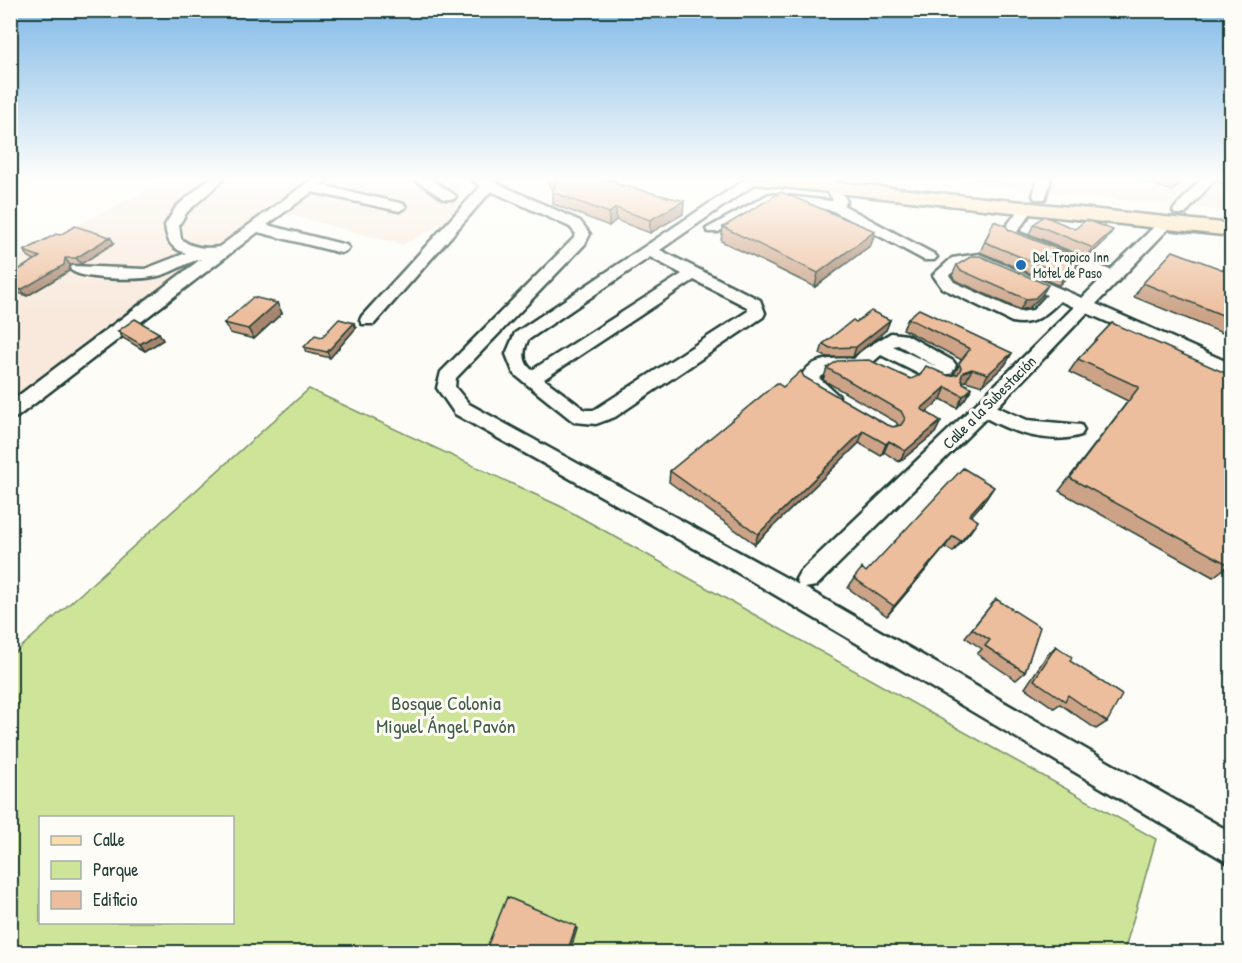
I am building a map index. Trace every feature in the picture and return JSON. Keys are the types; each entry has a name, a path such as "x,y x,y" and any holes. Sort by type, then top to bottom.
{"main road":[{"path":"1208,224 1228,228"}],"street":[{"path":"173,224 174,240 182,247 203,253"},
{"path":"10,412 259,224"},
{"path":"368,320 448,224"},
{"path":"575,224 583,234 580,241 447,376 446,388 462,409 741,563 1232,850"},
{"path":"647,250 754,304 757,313 608,412 596,417 581,417 520,370 514,359 515,347 521,336 647,250 687,224"},
{"path":"713,229 722,224"},
{"path":"867,224 929,257"},
{"path":"1016,224 1008,236 1113,277"},
{"name":"Calle a la Subestación","path":"808,579 988,404 1166,224"},
{"path":"255,227 340,248"},
{"path":"979,259 994,249"},
{"path":"78,269 117,274 145,274 156,272 188,257 222,251"},
{"path":"1057,295 1038,314 1018,318 948,285 942,275 950,265 961,260 979,259 1232,371"},
{"path":"531,379 694,273"},
{"path":"850,407 808,381 816,371 832,363 859,365 870,363 867,355 880,347 942,378"},
{"path":"972,392 1014,424 1036,431 1074,430"}],"shaded area":[{"path":"80,224 263,224 11,411 11,260"},
{"path":"324,224 442,224 403,245"}],"green space":[{"name":"Bosque Colonia Miguel Ángel Pavón","path":"309,389 562,507 1156,839 1124,952 11,952 10,657"}],"building":[{"path":"728,224 858,224 875,231 818,273 723,227"},
{"path":"993,224 1001,224 1009,230 1082,259 1065,274 1061,274 985,242"},
{"path":"1034,224 1063,224 1075,229 1081,224 1097,224 1113,230 1093,248"},
{"path":"75,226 110,237 76,258 65,258 64,265 21,290 10,286 10,275 40,257 24,251"},
{"path":"1173,251 1232,273 1232,319 1143,283"},
{"path":"972,256 980,256 1048,285 1035,298 1026,299 960,270 957,265"},
{"path":"253,297 277,303 248,329 224,323"},
{"path":"919,309 1012,353 988,374 972,369 963,372 961,378 963,383 972,388 963,396 946,387 921,409 941,421 905,451 889,441 886,444 863,431 758,534 670,471 777,383 783,387 801,371 804,377 885,424 893,427 901,425 905,419 901,411 827,368 837,361 869,360 911,379 920,375 926,366 949,376 958,374 961,368 959,363 970,349 908,318"},
{"path":"871,311 890,320 856,347 830,348 823,344 853,320 856,322"},
{"path":"135,319 159,333 140,344 118,331"},
{"path":"339,319 354,323 327,352 304,347 315,335 322,337"},
{"path":"1112,323 1232,376 1232,560 1229,565 1070,478 1139,387 1078,359"},
{"path":"963,468 994,487 969,515 978,521 961,541 953,536 894,606 854,578 862,568 866,572"},
{"path":"996,599 1040,627 1025,672 985,646 990,640 972,629"},
{"path":"1056,646 1072,657 1070,661 1122,695 1107,722 1068,695 1065,701 1034,680"},
{"path":"507,897 576,926 567,952 485,952"}],"place":[{"name":"Del Tropico Inn Motel de Paso","path":"1021,265"}]}
